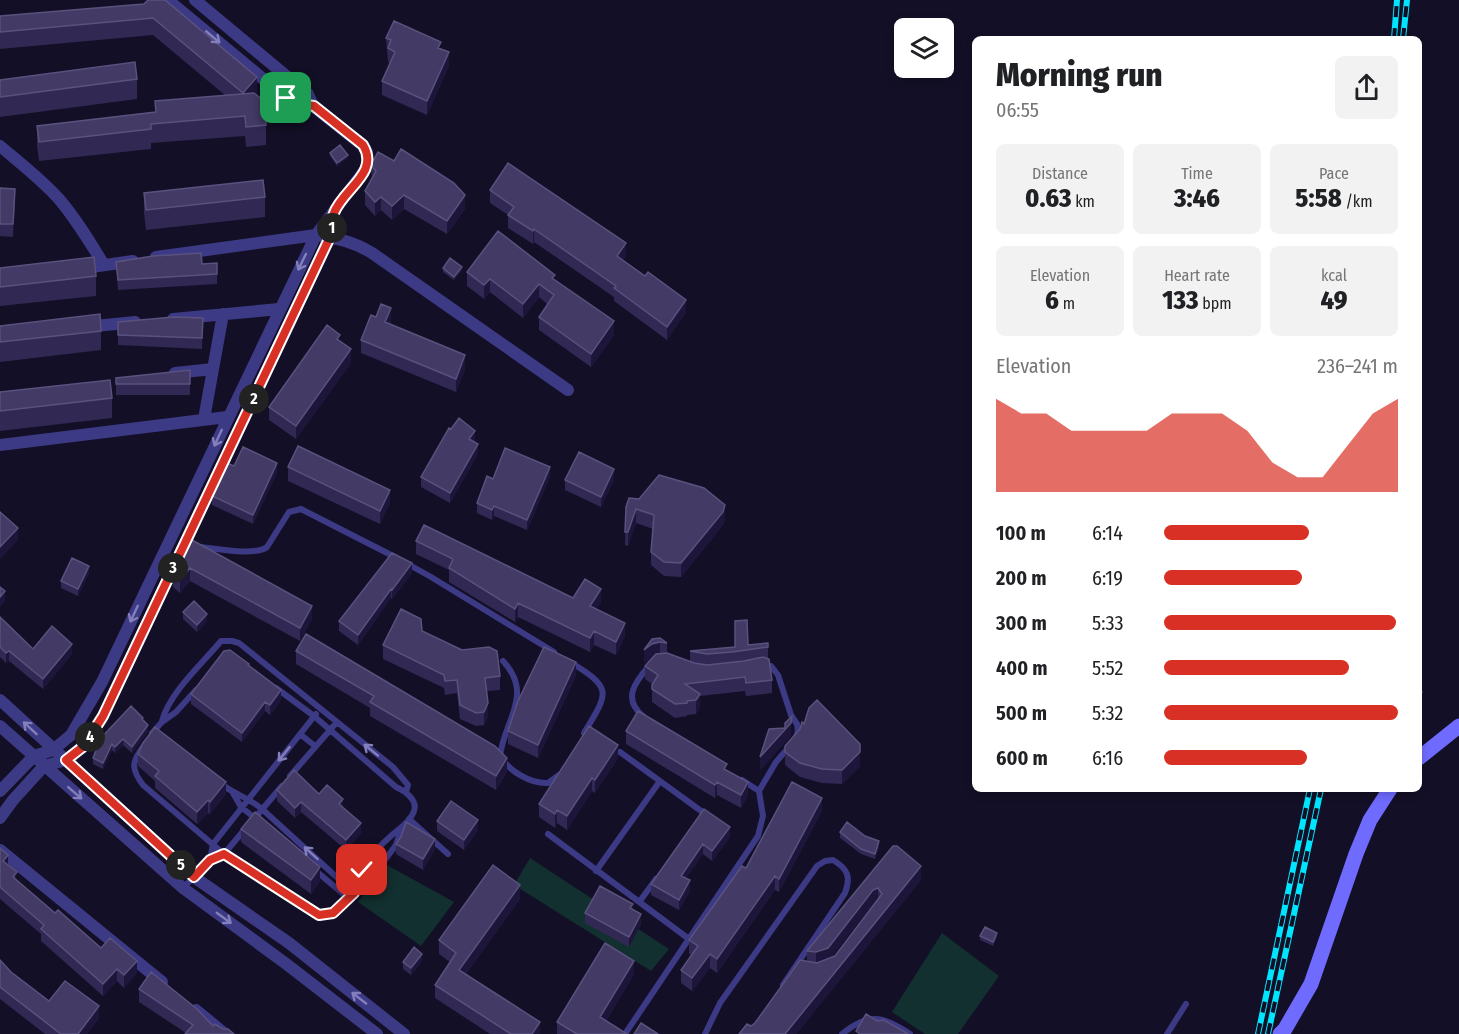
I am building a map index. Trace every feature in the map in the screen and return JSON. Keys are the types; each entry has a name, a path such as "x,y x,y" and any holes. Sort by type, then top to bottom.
{"main road":[{"path":"1422,756 1459,726"},
{"path":"1280,1034 1311,984 1356,854 1370,820 1388,792"}],"street":[{"path":"168,0 286,98 300,104 314,106"},
{"path":"0,791 34,756 53,750 71,735 102,682 316,235 368,166 367,152 363,145 314,106 308,94 195,0"},
{"path":"0,146 41,180 59,199 104,265"},
{"path":"0,818 44,766 66,760 84,746 103,716 330,237 334,213"},
{"path":"69,270 316,235 330,237 356,244 372,253 568,390"},
{"path":"165,319 279,309"},
{"path":"204,419 223,314"},
{"path":"75,328 142,321"},
{"path":"166,374 213,369"},
{"path":"0,445 228,417"},
{"path":"0,700 194,877 290,943 405,1034"},
{"path":"0,726 183,888 377,1034"},
{"path":"0,850 171,990"},
{"path":"189,1005 225,1034"}],"lane":[{"path":"167,545 244,551 263,550 290,512 301,509 431,577 556,654"},
{"path":"162,722 166,708 221,641 231,644 239,643 403,777 408,785 406,792"},
{"path":"566,660 597,680 602,689 603,698 599,708 582,737"},
{"path":"647,719 633,705 631,698 640,677 651,663 658,660"},
{"path":"503,661 511,669 517,689 515,713 501,746 500,757 505,765 541,784 554,780 565,765"},
{"path":"625,1034 758,836 763,816 759,791 776,762 796,739 797,724 791,715 775,670 765,665 756,667"},
{"path":"269,682 331,730 396,787 406,792 414,804 415,810 409,819 376,851 357,879 355,891"},
{"path":"199,686 176,712 153,732 138,753 133,766 135,775 142,785 224,854 319,915 333,913 355,891 367,884 396,844 402,827"},
{"path":"210,860 213,844 321,709"},
{"path":"183,888 210,860 224,854 337,722"},
{"path":"153,732 162,738"},
{"path":"300,734 315,746"},
{"path":"620,752 716,822"},
{"path":"215,779 233,793 248,798 262,809 355,891"},
{"path":"740,779 759,791"},
{"path":"596,871 660,781"},
{"path":"233,793 241,807 263,826"},
{"path":"696,821 703,812"},
{"path":"409,819 448,854"},
{"path":"548,834 689,939"},
{"path":"705,1034 720,1003 817,866 825,861 833,860 847,870 849,877 845,893 776,996"},
{"path":"314,869 348,898"},
{"path":"640,901 659,874"},
{"path":"794,967 805,969"},
{"path":"1167,1034 1186,1004"},
{"path":"842,1034 854,1024 866,1019 879,1018 891,1022 910,1034"}],"green space":[{"path":"530,858 669,949 651,971 514,885"},
{"path":"387,865 454,902 421,946 358,902"},
{"path":"942,933 999,976 958,1034 925,1034 892,1012"}],"building":[{"path":"148,0 165,0 257,77 243,93 153,18 0,32 0,16 144,4"},
{"path":"394,21 441,42 438,48 449,52 427,101 382,81 395,52 388,48 391,40 386,38"},
{"path":"135,62 137,79 0,97 0,80"},
{"path":"254,93 264,101 266,125 246,127 245,116 151,124 151,129 39,142 37,126 156,112 155,101"},
{"path":"340,145 348,155 337,163 330,153"},
{"path":"401,149 454,183 465,195 447,221 404,195 392,206 381,197 375,202 365,191 376,171 371,165 378,152 394,161"},
{"path":"508,163 626,243 617,256 645,276 648,272 686,300 667,327 614,288 616,286 534,229 533,231 508,215 514,207 490,190"},
{"path":"263,180 265,197 146,210 144,193"},
{"path":"0,188 15,189 13,224 0,224"},
{"path":"498,231 555,275 552,278 614,321 591,354 539,317 554,295 539,284 523,304 490,279 484,285 467,272"},
{"path":"201,253 202,264 217,263 217,274 118,280 116,262 153,256"},
{"path":"94,257 96,276 0,287 0,268"},
{"path":"450,258 462,267 454,277 443,268"},
{"path":"381,304 391,308 385,322 465,355 456,379 361,340 371,315 376,317"},
{"path":"100,314 101,331 0,342 0,326"},
{"path":"174,317 203,318 202,338 118,335 118,322"},
{"path":"327,325 340,335 337,339 351,349 296,426 269,407"},
{"path":"190,370 190,384 116,384 116,378"},
{"path":"110,380 112,398 0,411 0,392"},
{"path":"459,418 475,431 469,439 478,444 450,493 421,477 449,428 451,429"},
{"path":"298,446 390,490 380,511 288,467"},
{"path":"243,447 277,463 253,515 212,496 227,463 234,466"},
{"path":"505,448 550,467 527,520 494,506 492,510 477,503 487,476 493,479"},
{"path":"579,452 614,469 601,497 565,480"},
{"path":"659,475 704,488 725,505 723,512 681,563 664,562 651,552 654,515 636,509 628,532 625,532 626,507 629,498 639,499"},
{"path":"0,512 18,528 0,547"},
{"path":"424,525 573,598 585,579 601,589 590,606 625,623 616,642 594,631 590,638 518,603 515,609 449,568 453,559 416,541"},
{"path":"192,540 312,606 300,628 190,568 180,580 173,574"},
{"path":"392,553 412,563 358,635 339,621"},
{"path":"72,558 89,566 78,589 61,581"},
{"path":"0,587 5,591 0,597"},
{"path":"194,601 207,614 197,625 183,612"},
{"path":"401,609 421,619 422,631 462,650 489,647 497,651 500,676 485,678 488,703 484,712 476,713 460,705 457,680 445,681 444,675 383,645"},
{"path":"0,617 33,649 52,626 72,644 43,679 9,651 6,653 0,647"},
{"path":"747,620 748,645 768,643 768,647 707,654 690,651 735,647 735,621"},
{"path":"306,634 495,746 507,758 496,776 370,702 374,696 296,651"},
{"path":"660,638 667,643 652,644 644,650 652,639"},
{"path":"544,647 576,662 538,745 508,731 518,701"},
{"path":"230,650 281,690 270,705 265,702 242,733 191,694 224,651"},
{"path":"667,653 694,663 707,665 763,657 769,659 772,680 746,683 745,677 685,684 700,694 696,700 675,704 652,689 658,675 645,666 656,654"},
{"path":"817,700 860,744 860,752 842,770 822,769 800,763 785,752 785,746 800,729 802,722 804,724 809,708"},
{"path":"131,706 148,725 132,747 123,739 115,747 112,744 103,763 93,758 101,738"},
{"path":"638,711 727,764 724,769 748,782 741,795 717,782 715,785 626,731"},
{"path":"792,716 791,723 760,757 769,729 785,728 785,723"},
{"path":"589,726 618,745 595,780 592,778 567,816 557,810 555,814 539,804"},
{"path":"155,727 226,782 210,802 208,800 197,812 155,776 159,771 138,754"},
{"path":"294,770 319,794 327,785 343,799 339,804 361,823 346,840 301,802 295,808 277,790"},
{"path":"792,782 822,798 779,879 775,876 717,959 710,954 692,978 681,970 698,946 689,940 742,866 746,868"},
{"path":"451,801 478,820 464,840 437,821"},
{"path":"704,809 730,827 712,851 703,844 681,876 690,880 679,900 651,884"},
{"path":"255,812 320,867 311,880 241,829"},
{"path":"406,822 435,839 423,859 396,844"},
{"path":"847,822 865,836 879,841 875,854 861,849 840,832"},
{"path":"893,846 897,846 921,866 785,1034 739,1034 747,1024 751,1026 755,1023 800,960 817,963 835,956 882,894 878,888 873,890 828,948 816,952 807,951"},
{"path":"0,848 8,855 3,861 17,872 13,877 55,913 58,910 101,948 110,938 137,961 124,975 117,969 103,984 41,929 44,925 0,887"},
{"path":"493,865 520,885 459,970 540,1022 532,1034 511,1034 435,985 456,953 439,940"},
{"path":"600,886 633,904 630,908 641,914 629,937 585,913"},
{"path":"985,927 997,933 993,942 980,936"},
{"path":"605,943 634,961 600,1017 627,1034 577,1034 557,1022"},
{"path":"414,947 422,954 411,968 403,962"},
{"path":"0,960 11,972 49,1001 65,981 99,1006 78,1034 61,1034 0,987"},
{"path":"151,972 197,1009 213,1026 215,1024 234,1034 185,1034 193,1025 139,989"},
{"path":"866,1014 877,1021 884,1020 908,1034 860,1034 856,1031"},
{"path":"641,1023 658,1034 634,1034"}],"railway":[{"path":"1394,36 1397,0"},
{"path":"1403,36 1407,0"},
{"path":"1258,1034 1309,792"},
{"path":"1268,1034 1320,792"}],"route":[{"path":"286,98 300,104 314,106 363,145 367,152 368,166 334,213 330,237 103,716 84,746 66,760 194,877 210,860 224,854 303,906 319,915 327,915 333,913 354,893 362,870"}]}
